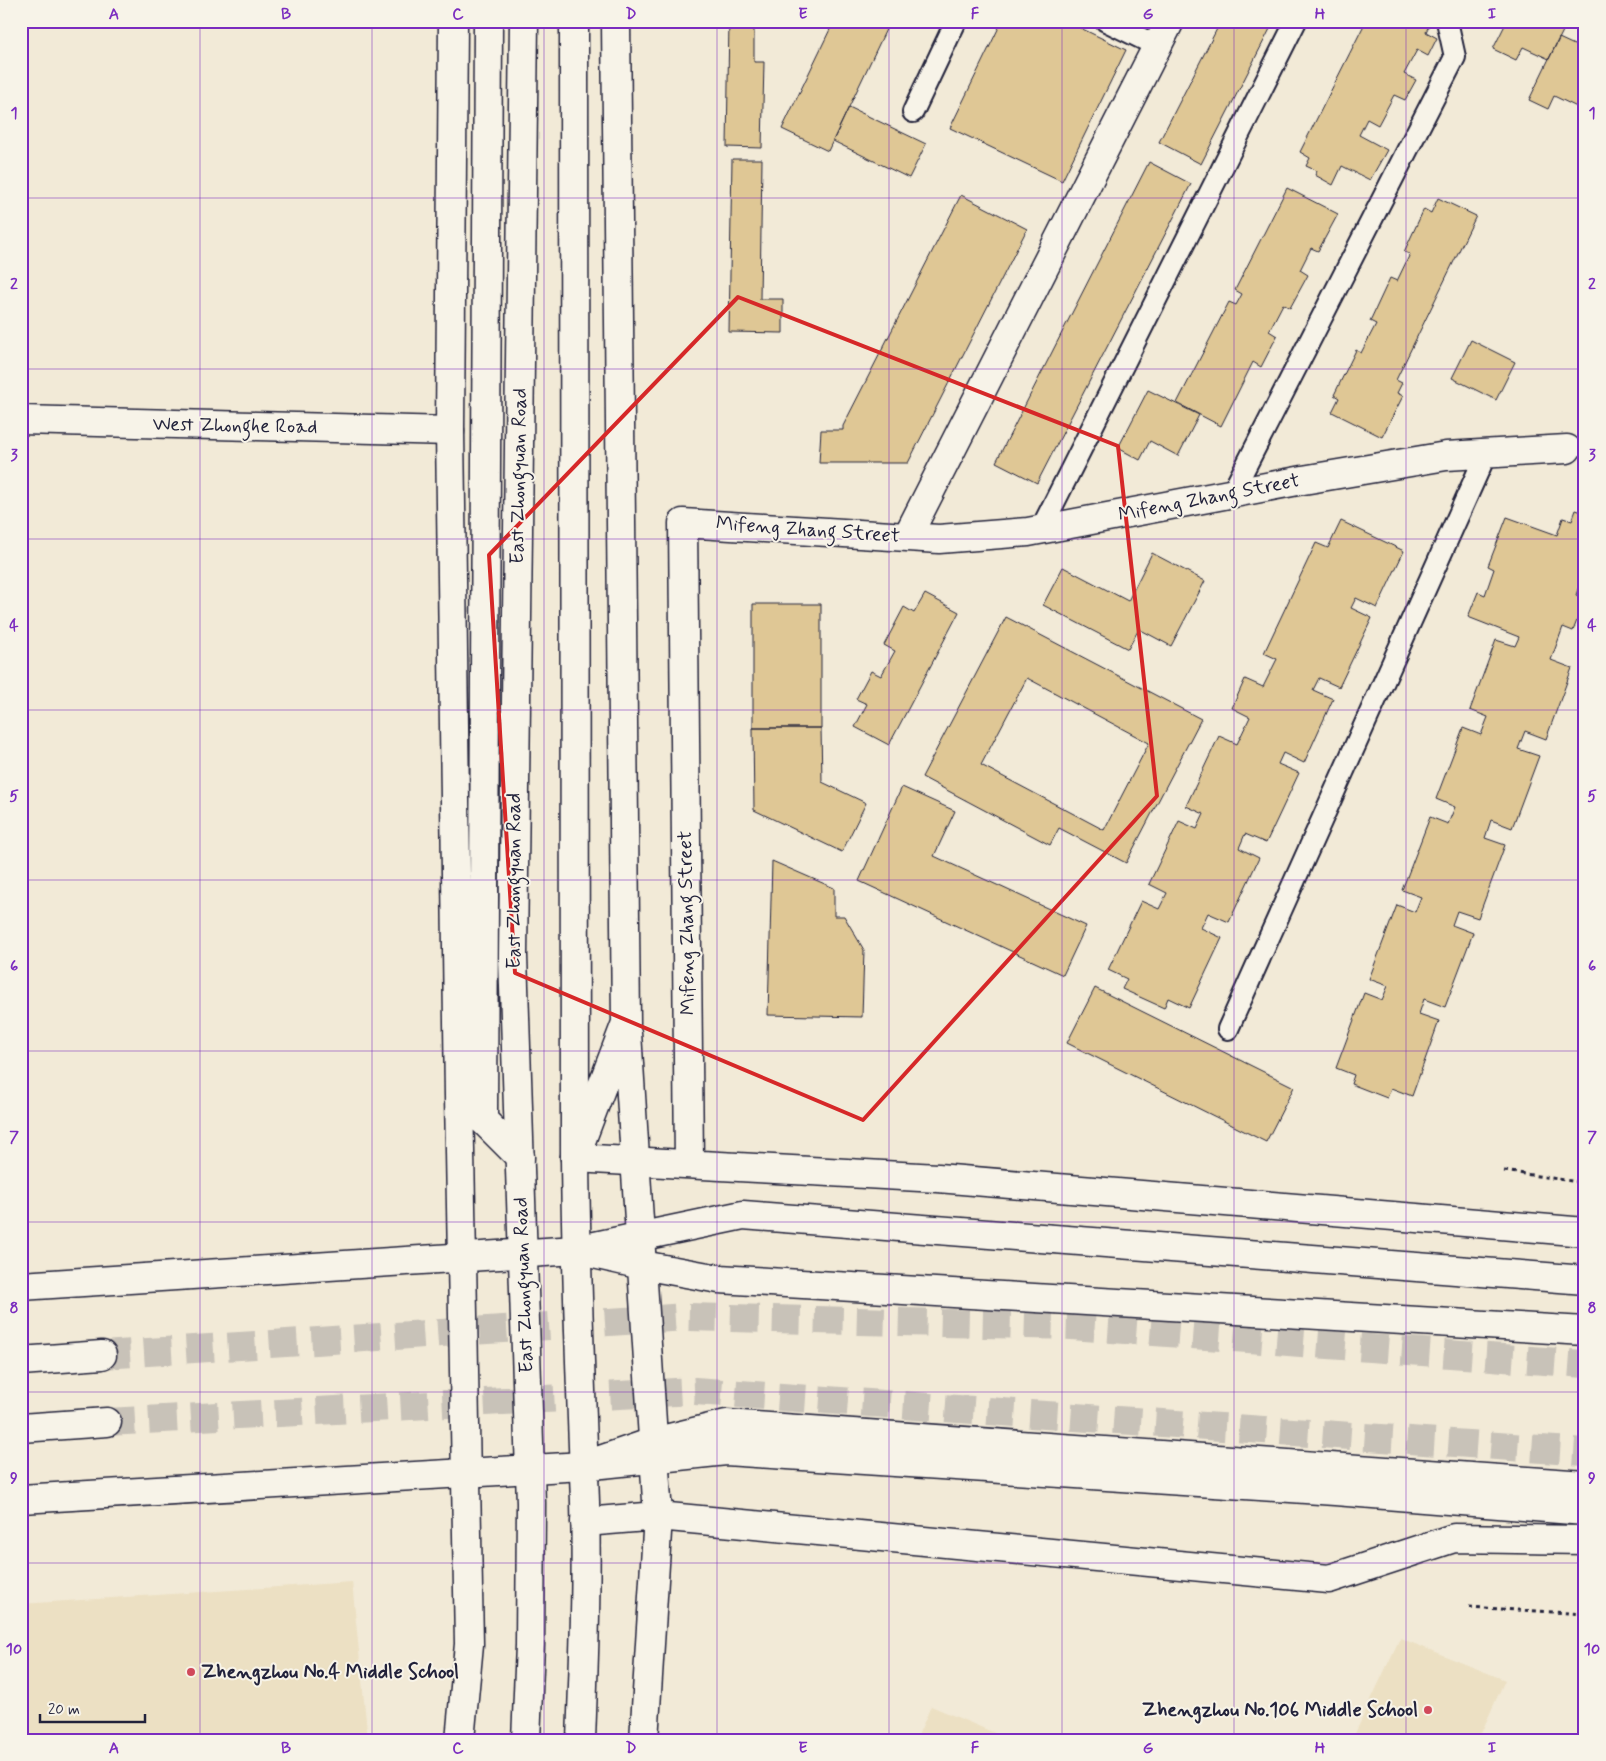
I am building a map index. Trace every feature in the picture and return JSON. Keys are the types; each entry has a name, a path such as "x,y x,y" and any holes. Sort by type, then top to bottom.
{"main road":[{"path":"453,21 450,431 461,1257 469,1644 460,1740"},
{"path":"482,1119 488,21"},
{"name":"East Zhongyuan Road","path":"524,21 513,956 530,1469 530,1645 526,1740"},
{"path":"574,21 575,1158 576,1250 585,1522 585,1645 581,1740"},
{"path":"616,21 626,1023 658,1516 644,1740"},
{"path":"907,537 1170,21"},
{"name":"West Zhonghe Road","path":"21,420 450,431"},
{"name":"Mifeng Zhang Street","path":"689,1164 683,523 939,539 1041,529 1232,493 1446,456 1567,449"},
{"path":"575,1158 626,1023"},
{"path":"459,1096 520,1157"},
{"path":"575,1158 938,1178 1585,1232"},
{"path":"21,1286 576,1250 743,1215 1585,1280"},
{"path":"576,1250 642,1265 719,1279 1585,1331"},
{"path":"21,1361 102,1355"},
{"path":"21,1428 107,1422"},
{"path":"21,1499 583,1466 654,1450 726,1424 1585,1485"},
{"path":"654,1450 726,1451 1325,1490 1585,1511"},
{"path":"585,1522 658,1516 1329,1579 1454,1538 1585,1540"}],"lane":[{"path":"913,112 956,21"},
{"path":"1106,21 1158,46"},
{"path":"1041,529 1296,21"},
{"path":"1232,493 1455,56 1447,21"},
{"path":"1228,1029 1486,454"}],"path":[{"path":"1504,1171 1585,1183"},
{"path":"1468,1607 1585,1614"}],"highlighted area":[{"path":"738,297 1118,446 1157,796 863,1120 515,973 489,555"}],"shaded area":[{"name":"Zhengzhou No.4 Middle School","path":"352,1582 368,1740 21,1740 21,1604"},
{"name":"Zhengzhou No.106 Middle School","path":"1400,1638 1505,1680 1478,1740 1352,1740"},
{"path":"931,1706 1011,1740 916,1740"}],"building":[{"path":"729,21 754,21 754,62 764,62 762,148 727,147"},
{"path":"834,21 890,21 828,151 782,129"},
{"path":"1002,21 1066,21 1126,50 1062,181 950,128"},
{"path":"1221,21 1274,21 1201,164 1159,142"},
{"path":"1366,21 1431,21 1426,32 1437,38 1428,56 1417,50 1404,74 1416,80 1405,100 1394,95 1378,125 1367,119 1359,135 1387,150 1370,180 1342,166 1333,185 1315,175 1317,171 1306,166 1310,158 1300,152"},
{"path":"1507,21 1568,21 1549,59 1523,47 1516,60 1493,49"},
{"path":"1559,38 1585,50 1585,96 1579,108 1554,96 1548,109 1529,100"},
{"path":"849,107 926,144 909,178 833,141"},
{"path":"732,159 762,159 760,299 783,299 783,333 729,332"},
{"path":"1149,162 1191,184 1037,483 996,462"},
{"path":"1287,188 1338,214 1318,251 1311,248 1300,270 1308,275 1290,308 1283,304 1269,331 1277,336 1261,367 1253,362 1221,426 1177,403 1229,302 1236,305 1242,294 1235,290"},
{"path":"961,195 1027,229 908,463 819,463 821,430 843,430 843,426"},
{"path":"1438,198 1476,216 1396,380 1402,383 1397,393 1403,396 1382,437 1332,412 1339,398 1334,395 1356,350 1361,353 1376,324 1370,321 1390,278 1397,281 1410,254 1404,252 1424,209 1431,213"},
{"path":"1471,340 1515,362 1496,400 1452,378"},
{"path":"1148,390 1199,415 1178,456 1150,441 1140,460 1118,448"},
{"path":"1576,510 1585,513 1585,581 1581,580 1576,595 1585,599 1573,631 1563,627 1551,660 1572,668 1546,739 1525,731 1518,749 1539,756 1512,828 1491,820 1485,838 1505,845 1478,918 1457,911 1452,925 1473,933 1445,1007 1424,999 1419,1014 1439,1021 1412,1096 1391,1088 1387,1098 1351,1084 1354,1075 1336,1068 1364,993 1382,1000 1388,986 1369,979 1397,905 1415,912 1421,897 1402,890 1430,817 1448,824 1455,807 1436,799 1463,728 1481,735 1488,717 1470,710 1496,640 1515,646 1519,637 1468,617 1478,592 1485,595 1494,569 1488,566 1507,517 1557,535 1563,518 1572,521"},
{"path":"1341,521 1404,551 1377,608 1356,598 1351,608 1372,618 1339,687 1319,678 1313,690 1333,699 1304,763 1283,753 1278,764 1299,773 1266,843 1245,834 1239,848 1259,858 1229,922 1208,913 1201,928 1222,938 1189,1008 1168,998 1164,1008 1122,989 1127,979 1108,970 1141,901 1159,909 1167,893 1149,884 1179,821 1197,829 1204,814 1186,806 1219,736 1237,744 1250,717 1232,708 1245,679 1263,687 1277,659 1264,653 1316,543 1328,548"},
{"path":"1152,553 1205,581 1171,646 1139,629 1128,649 1043,605 1063,567 1128,601"},
{"path":"925,594 959,612 889,745 855,727 867,704 856,699 871,671 881,676 895,651 884,645 904,607 914,613"},
{"path":"753,604 821,604 821,728 753,728"},
{"path":"1006,617 1201,719 1126,863 1059,828 1050,845 922,777","holes":["1027,678 1149,743 1104,830 981,765"]},
{"path":"753,728 821,728 822,782 866,803 842,852 754,810"},
{"path":"902,787 955,811 934,856 1086,926 1063,975 859,881"},
{"path":"772,861 834,888 834,916 844,916 864,950 862,1017 768,1015"},
{"path":"1095,988 1294,1087 1266,1142 1067,1043"}],"tunnel":[{"path":"102,1355 687,1317 1072,1326 1585,1364"},
{"path":"107,1422 695,1391 1585,1452"}],"place":[{"name":"Zhengzhou No.4 Middle School","path":"191,1672"},
{"name":"Zhengzhou No.106 Middle School","path":"1428,1710"}]}
